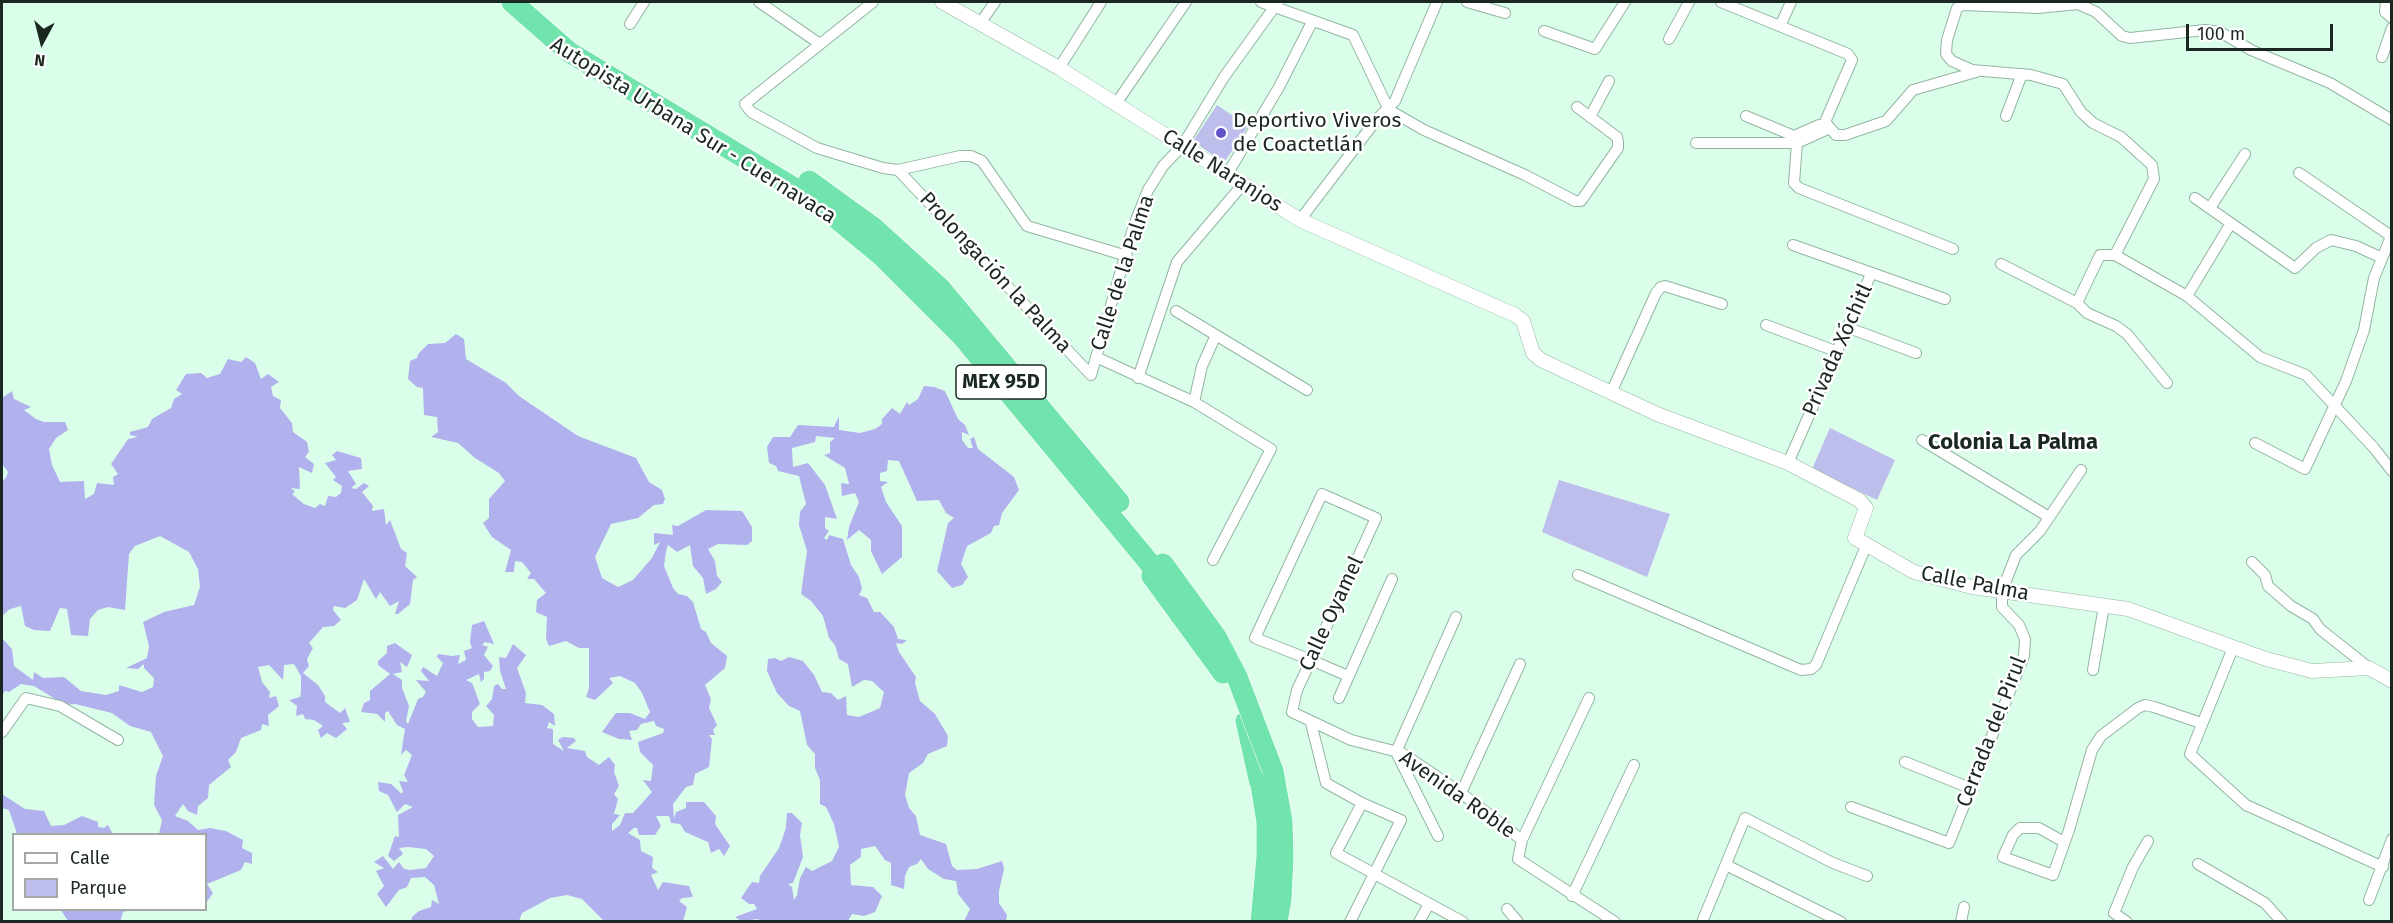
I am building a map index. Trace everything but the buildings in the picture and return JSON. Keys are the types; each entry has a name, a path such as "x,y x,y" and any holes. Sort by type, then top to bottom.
{"highway":[{"name":"Autopista Urbana Sur - Cuernavaca","path":"504,2 564,54 790,187 837,221 913,289 1041,437 1184,617 1227,679 1246,727 1260,773 1267,822 1263,921"},
{"name":"MEX 95D","path":"512,2 542,32 569,52 814,200 883,257 962,336 1125,531 1199,625 1233,683 1248,728 1268,825 1269,883 1263,921"},
{"name":"Autopista Urbana Sur - Cuernavaca","path":"521,2 573,43 800,177 851,213 931,283 979,335 1188,596 1216,637 1238,677 1273,771 1282,821 1281,899 1277,921"},
{"name":"MEX 95D","path":"531,2 579,44 804,177 874,228 953,302 1099,476 1216,628 1251,694 1271,756 1279,800 1283,864 1277,921"}],"street":[{"path":"630,24 644,2"},
{"path":"759,2 820,44 873,2"},
{"name":"Calle Naranjos","path":"942,2 1059,68 1182,146 1228,172 1300,220 1515,315 1523,321 1533,353 1541,360 1611,393"},
{"path":"981,22 995,2"},
{"path":"1059,68 1101,2"},
{"path":"1116,105 1186,2"},
{"path":"1261,2 1276,4 1312,22 1353,35 1389,110 1575,201 1581,201 1618,148 1617,137 1577,107"},
{"path":"1300,220 1377,119 1389,110 1395,101 1437,2"},
{"path":"1467,2 1484,4 1504,13"},
{"path":"1544,31 1595,49 1625,2"},
{"path":"1669,39 1689,2"},
{"path":"1696,142 1797,143 1826,126 1852,60 1848,54 1721,2"},
{"path":"1780,26 1791,2"},
{"path":"2386,2 2385,12 2391,18"},
{"path":"2115,255 2154,179 2152,165 2121,137 2093,123 2081,112 2063,84 2022,74 1961,68 1946,54 1949,32 1957,8 1963,5 2038,8 2066,3 2078,4 2096,12 2122,36 2130,38 2205,30 2220,32 2251,50 2331,83 2391,120"},
{"name":"Calle de la Palma","path":"1091,375 1127,256 1134,225 1148,190 1163,166 1182,146 1224,77 1276,4"},
{"path":"1228,172 1279,87 1312,22"},
{"path":"2382,57 2391,28"},
{"name":"Prolongación la Palma","path":"820,44 745,104 751,112 817,148 883,168 898,170 960,156 971,156 982,161 1027,226 1127,256"},
{"path":"1826,126 1836,135 1845,135 1878,125 1893,115 1905,97 1913,90 1977,70"},
{"path":"2006,116 2022,74"},
{"path":"1590,117 1609,81"},
{"path":"1746,116 1794,136 1826,126"},
{"path":"1797,143 1792,178 1799,188 1953,249"},
{"path":"2210,208 2245,154"},
{"name":"Prolongación la Palma","path":"898,170 1091,375"},
{"path":"2256,443 2305,469 2346,381 2364,330 2369,297 2391,235 2299,173"},
{"path":"1138,378 1178,262 1244,183"},
{"path":"2195,198 2295,268 2316,248 2331,240 2356,246 2382,258"},
{"path":"2187,296 2231,223"},
{"path":"1793,245 1871,274"},
{"path":"2077,303 2100,255 2115,255 2187,296 2260,357 2306,375 2319,386 2334,407 2374,448 2391,471"},
{"path":"2001,264 2077,303 2087,313 2116,326 2127,334 2167,383"},
{"name":"Privada Xóchitl","path":"1788,463 1871,274 1945,299"},
{"path":"1578,575 1801,670 1811,669 1816,665 1866,546 1855,538 1866,508 1863,503 1788,463 1657,414 1611,393 1661,287 1665,286 1722,304"},
{"path":"1176,310 1307,390"},
{"path":"1766,325 1838,352"},
{"path":"1849,328 1916,353"},
{"path":"1194,402 1202,366 1216,334"},
{"path":"1096,357 1194,402 1271,449 1213,560"},
{"path":"1922,440 2049,517"},
{"path":"2002,591 2016,555 2049,517 2081,470"},
{"name":"Calle Oyamel","path":"1292,712 1297,690 1311,660 1376,518 1322,494 1255,638 1311,660"},
{"name":"Calle Palma","path":"1866,546 1914,572 2002,591 2128,609 2233,648 2312,671 2369,669 2390,677"},
{"path":"2252,562 2265,574 2268,586 2291,606 2313,619 2320,629 2369,669"},
{"path":"1339,698 1392,579"},
{"name":"Cerrada del Pirul","path":"1851,807 1949,843 2024,656 2025,639 2019,625 2002,607 2002,591"},
{"path":"2093,670 2104,606"},
{"path":"1438,836 1396,752 1456,617"},
{"path":"2233,648 2190,754 2246,805 2384,867"},
{"path":"1311,660 1348,676"},
{"path":"1461,793 1520,664"},
{"path":"2,732 26,698 60,706 118,740"},
{"path":"1588,698 1522,840 1518,859 1572,896 1615,921"},
{"path":"2064,842 2048,832 2029,826 2020,828 2013,835 2003,857 2053,875 2064,842 2092,750 2101,735 2145,705 2201,723"},
{"name":"Avenida Roble","path":"1292,712 1311,723 1367,746 1396,752 1461,793 1522,840"},
{"path":"1311,723 1326,783 1362,803 1401,819 1375,876 1350,921"},
{"path":"1905,762 1970,788"},
{"path":"1572,896 1635,765"},
{"path":"1362,803 1336,853 1375,876 1463,921"},
{"path":"1702,921 1745,818 1833,863 1867,876"},
{"path":"2369,900 2384,867 2391,839"},
{"path":"2127,921 2114,913 2133,867 2148,841"},
{"path":"2198,864 2265,903 2282,921"},
{"path":"1726,865 1841,921"},
{"path":"1419,921 1429,904"},
{"path":"1961,921 1964,908"},
{"path":"1507,909 1518,921"}],"green space":[{"name":"Deportivo Viveros de Coactetlán","path":"1217,105 1248,126 1224,163 1193,141"},
{"path":"1830,428 1895,460 1877,500 1812,469"},
{"path":"1559,480 1670,514 1647,577 1542,532"}],"shaded area":[{"path":"456,334 464,339 466,359 506,383 519,396 578,436 636,458 649,482 662,490 665,499 663,504 654,505 638,518 611,524 595,557 602,578 618,587 633,580 652,558 660,542 654,545 654,533 673,535 672,525 678,526 706,510 742,511 752,527 752,541 747,545 718,544 708,549 715,561 717,576 722,582 716,589 706,594 703,578 693,566 690,545 677,552 668,545 666,551 664,566 673,588 678,594 687,596 693,602 701,629 706,632 711,643 727,656 725,668 705,685 711,699 709,708 717,725 713,730 715,735 709,735 712,739 709,767 695,774 693,785 686,787 673,804 674,819 676,812 686,808 686,802 704,802 716,816 715,824 730,846 724,856 719,849 711,853 708,842 685,832 680,824 671,823 669,816 656,816 661,826 655,835 639,835 637,828 628,833 640,840 641,851 653,857 652,868 658,872 651,875 658,890 663,882 689,886 693,897 682,898 679,901 687,907 683,921 604,921 582,899 567,895 550,898 522,913 519,921 411,921 419,911 431,907 432,900 439,904 434,885 425,877 411,878 407,887 399,890 386,907 377,894 384,886 376,871 384,868 374,862 383,856 393,869 399,862 404,869 410,870 426,868 434,856 426,849 408,847 399,848 403,854 394,861 388,856 395,836 399,837 398,815 413,807 405,804 397,812 388,795 379,791 378,782 391,784 402,794 399,781 408,782 404,775 412,755 406,750 401,755 405,729 397,725 388,711 385,713 385,722 377,714 361,712 364,703 370,700 370,691 390,674 378,665 378,661 387,653 387,646 395,643 412,655 407,667 400,662 402,672 393,674 402,680 402,688 409,706 406,721 408,724 418,699 426,692 416,680 429,681 421,671 423,667 437,676 443,663 437,657 438,654 460,655 458,664 466,660 464,651 472,648 470,642 472,625 484,621 494,644 485,642 482,645 488,647 484,655 493,666 490,671 484,672 484,679 481,682 479,674 466,680 472,683 480,704 472,712 472,719 478,727 493,726 494,715 486,706 492,699 494,686 498,684 502,689 506,689 500,671 499,657 506,658 513,644 526,655 517,668 526,693 525,703 542,705 554,714 555,726 549,722 547,728 553,729 553,744 564,751 558,740 563,737 574,738 576,741 567,748 585,751 587,757 599,765 609,757 615,765 614,772 619,786 614,794 618,799 614,814 620,815 612,824 612,831 620,825 625,813 633,813 652,792 643,780 651,781 653,765 640,752 638,742 663,733 664,729 656,726 654,721 641,724 637,730 629,731 632,740 619,739 602,732 616,713 630,713 645,719 650,712 642,693 635,683 620,676 609,678 613,683 595,700 586,697 589,688 589,648 579,648 566,641 549,646 546,639 547,617 536,612 537,600 546,593 534,579 527,579 531,573 522,562 515,561 514,572 505,572 511,550 492,537 483,523 489,518 489,499 505,481 499,473 475,458 458,443 431,437 438,432 437,417 424,415 423,388 417,387 408,379 410,361 417,358 428,344 445,343"},
{"path":"246,357 255,363 261,379 268,374 279,382 271,387 273,396 281,400 280,408 292,423 293,432 307,442 309,452 305,457 314,464 312,473 299,467 300,489 291,488 295,492 292,494 304,504 315,508 320,504 325,506 328,496 336,497 341,493 342,486 333,480 336,477 325,463 336,460 332,455 337,451 361,458 362,469 348,471 356,484 351,488 356,489 364,483 369,486 362,492 373,506 372,511 384,509 386,525 390,520 401,549 407,553 405,566 417,577 413,580 410,604 398,614 395,614 399,601 390,606 380,592 376,599 364,579 357,600 345,608 334,606 333,610 341,620 334,626 323,627 309,643 313,648 307,659 309,666 303,673 318,685 325,696 325,702 340,713 345,708 350,722 342,723 347,729 336,738 327,733 321,738 318,730 323,726 314,720 305,719 303,714 296,716 297,706 289,700 300,697 301,676 294,664 284,665 283,680 269,665 258,667 262,682 270,692 269,698 276,696 279,706 268,715 269,726 262,724 261,730 241,738 236,752 228,760 231,767 209,785 208,798 198,806 197,815 188,811 183,804 175,816 188,821 198,830 210,828 226,831 243,840 242,848 252,853 252,864 245,862 241,870 207,884 207,833 159,833 162,820 154,805 156,776 163,756 151,732 130,726 112,713 75,704 65,705 34,686 21,684 9,692 5,691 2,696 2,638 12,649 14,666 33,680 34,672 43,678 64,677 81,691 106,695 119,691 119,685 142,692 153,687 154,678 144,668 144,664 138,669 126,668 147,658 149,646 143,622 164,612 194,605 200,587 198,569 189,552 160,536 135,546 129,554 125,610 108,607 98,610 90,619 88,636 71,635 67,609 60,608 50,631 34,630 25,626 21,606 10,609 3,615 2,621 2,481 8,472 2,464 2,398 12,391 14,399 31,407 24,410 36,419 44,422 65,422 68,430 56,438 49,449 52,465 60,482 84,481 85,499 94,494 97,483 114,485 113,477 118,474 111,464 128,439 138,437 130,435 130,432 148,427 152,419 171,408 174,399 182,394 176,390 186,374 201,373 207,378 220,374 228,359 241,362"},
{"path":"924,386 945,391 958,419 965,425 969,435 962,432 962,440 968,448 973,448 970,439 974,437 978,449 1014,477 1019,490 1002,513 999,525 994,526 991,533 967,546 961,564 968,577 962,585 952,588 937,571 948,523 954,518 946,513 939,500 917,501 899,461 888,460 887,471 880,473 880,481 888,482 881,487 886,502 902,526 902,557 882,574 871,551 871,540 859,530 847,540 849,527 859,502 855,493 842,496 841,483 849,484 845,468 824,455 830,453 830,442 835,438 816,436 815,442 792,448 793,467 808,463 825,485 837,519 825,517 825,528 829,531 824,538 827,540 829,535 843,539 851,565 859,577 862,589 859,595 867,598 874,612 880,612 894,627 898,639 907,640 902,644 896,643 899,652 916,677 915,683 920,701 935,714 948,736 947,746 928,754 923,763 909,773 905,795 909,808 916,816 920,835 946,844 952,866 957,870 977,869 1002,861 1004,869 999,903 1007,915 1006,921 964,921 970,909 958,894 956,881 944,879 928,869 921,859 917,864 909,867 905,876 904,889 891,885 891,863 885,860 875,846 861,849 861,857 850,865 851,885 873,887 882,896 875,912 864,916 852,914 848,921 762,922 758,919 741,921 735,917 757,909 754,904 749,904 741,898 752,882 759,883 760,876 779,848 786,828 787,813 792,813 802,823 800,835 803,857 793,883 788,884 792,887 794,900 800,878 806,867 812,871 832,861 839,847 834,824 826,807 820,804 820,780 815,768 815,754 807,745 800,711 789,706 777,693 767,671 768,659 775,658 781,661 789,657 803,661 814,675 822,692 831,693 838,700 846,696 847,715 859,717 880,708 884,692 872,681 864,680 852,687 848,664 839,659 835,645 829,638 823,616 811,601 801,594 807,551 799,525 800,512 806,504 799,476 778,471 776,466 769,463 767,447 773,437 790,437 798,425 834,427 839,416 839,430 860,433 875,429 882,424 882,419 892,408 900,414 907,402 909,405 918,399"},
{"path":"2,794 25,809 44,811 51,826 64,825 82,816 98,822 98,827 104,828 108,825 112,833 17,833 9,810 2,808"},
{"path":"207,884 213,893 207,902"},
{"path":"62,911 127,911 123,912 120,922 68,921"}],"place":[{"name":"Deportivo Viveros de Coactetlán","path":"1221,133"}],"district":[{"name":"Colonia La Palma","path":"2013,443"}]}
